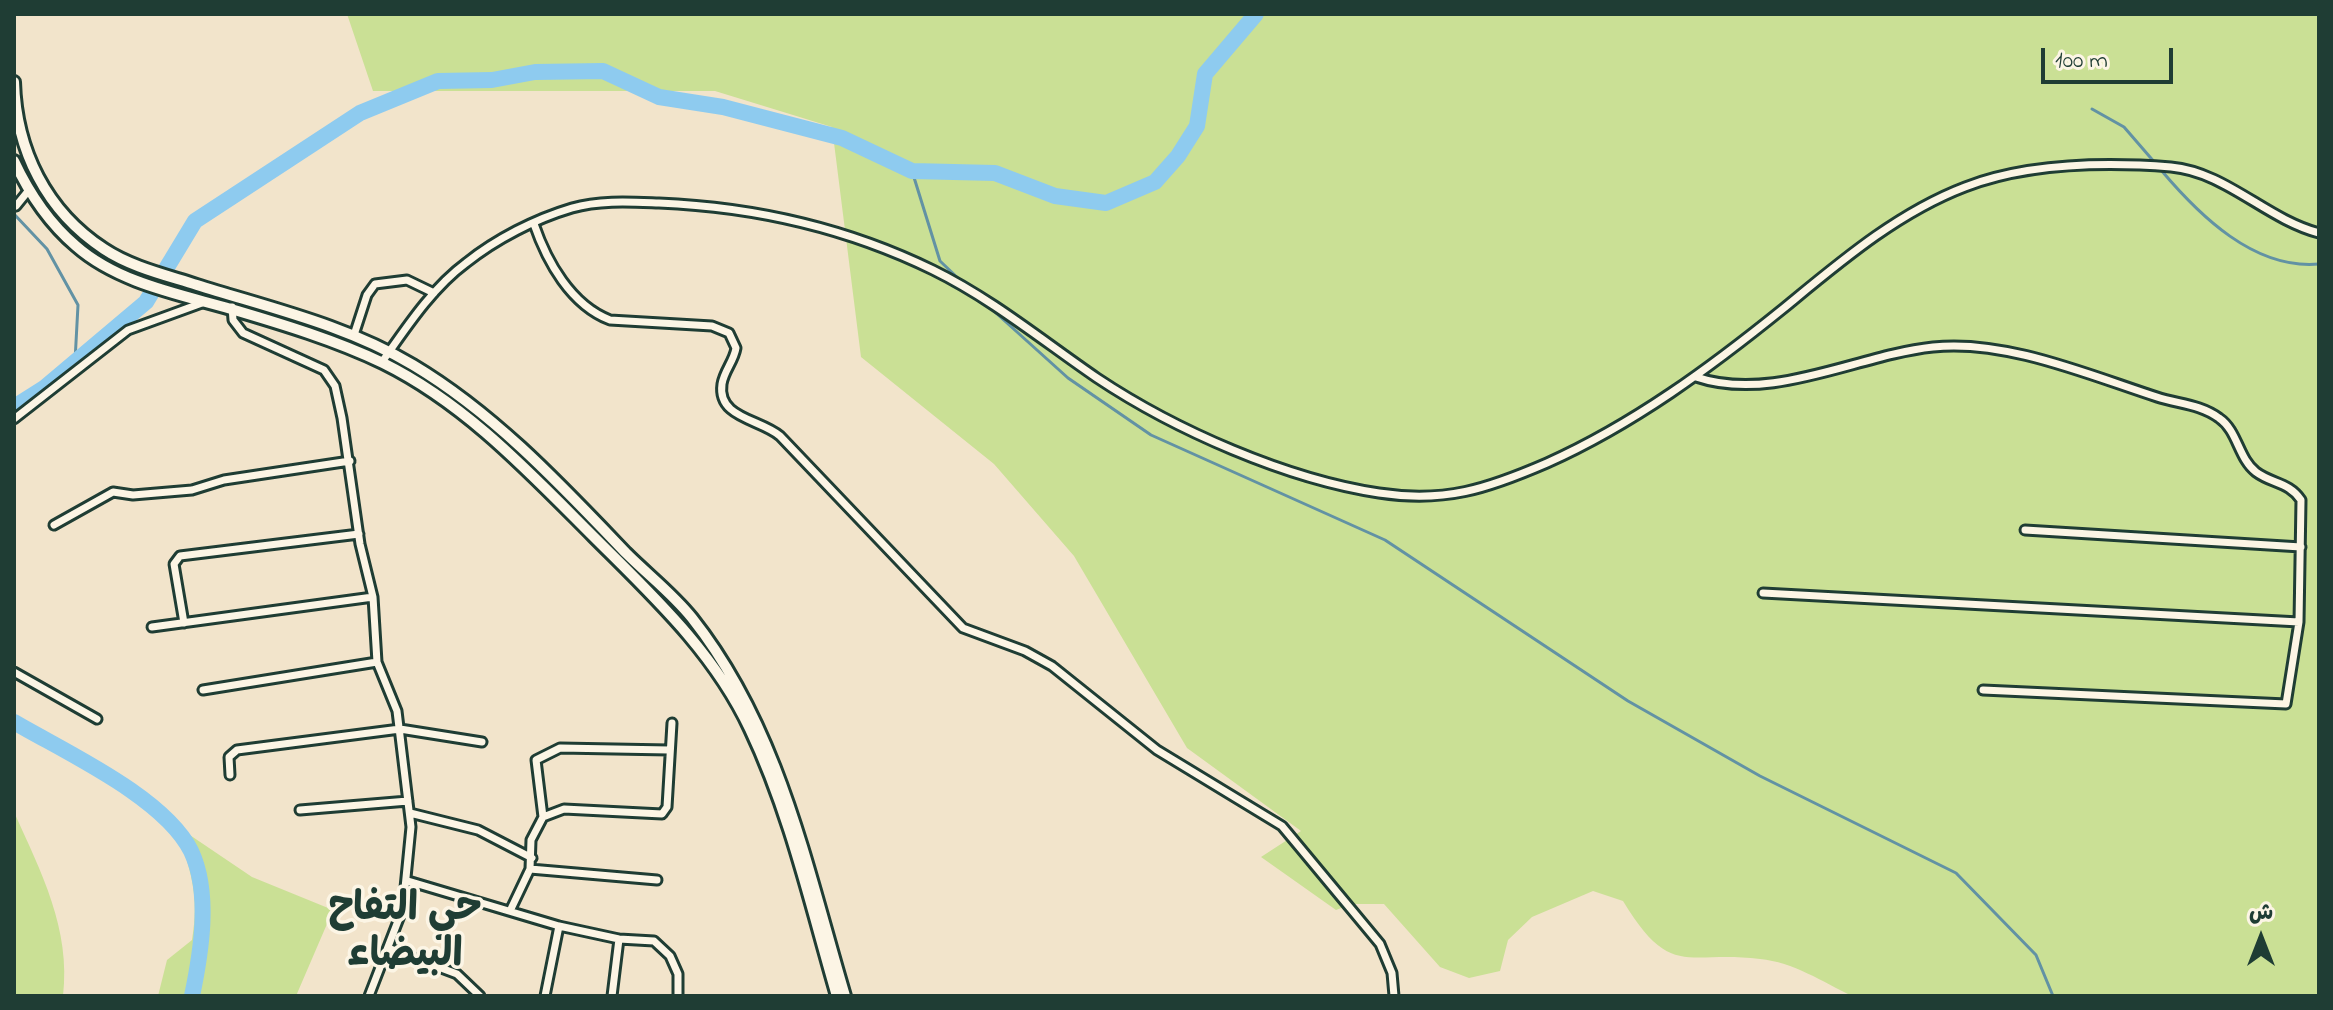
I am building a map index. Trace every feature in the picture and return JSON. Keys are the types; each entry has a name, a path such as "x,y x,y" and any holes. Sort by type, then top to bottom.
{"main road":[{"path":"14,82 19,132 40,183 70,222 105,250 183,281 354,335 389,352 460,395 485,415 691,618 741,692 774,761 845,996"},
{"path":"14,161 29,190 76,247 141,283 324,339 382,362 462,412 511,455 657,600 703,653 735,700 768,773 837,996"}],"street":[{"path":"382,362 434,293 466,262 534,224 573,208 598,203 680,204 793,218 858,239 932,269 986,299 1102,381 1196,433 1269,462 1374,492 1453,496 1496,485 1609,432 1696,377 1823,274 1891,225 1966,187 1996,177 2119,165 2196,171 2284,219 2319,233"},
{"path":"16,206 29,190"},
{"path":"534,224 545,256 595,314 610,320 712,326 729,333 736,348 722,386 723,401 731,412 767,425 780,436 963,628 1025,651 1052,666 1157,750 1282,826 1380,944 1392,973 1394,996"},
{"path":"354,335 367,295 375,284 407,280 434,293"},
{"path":"236,297 231,309 233,320 243,333 311,362 331,377 350,461 359,534 373,597 377,662 397,711 410,813 408,881 403,908 369,996"},
{"path":"14,419 128,330 145,321 205,302"},
{"path":"1696,377 1713,383 1766,381 1936,346 1985,349 2079,369 2160,398 2194,405 2223,421 2249,465 2258,474 2290,487 2301,500 2299,622 2286,704 1983,690"},
{"path":"54,525 113,492 133,495 192,490 224,480 350,461"},
{"path":"2025,530 2301,547"},
{"path":"184,623 174,564 180,556 359,534"},
{"path":"1763,593 2299,622"},
{"path":"152,627 373,597"},
{"path":"203,690 377,662"},
{"path":"14,672 97,719"},
{"path":"543,817 564,809 662,814 667,807 672,723"},
{"path":"230,775 229,757 237,750 400,729 482,742"},
{"path":"510,911 530,869 531,840 543,817 536,760 560,748 669,750"},
{"path":"300,810 408,801"},
{"path":"410,813 478,830 532,858"},
{"path":"530,869 657,880"},
{"path":"408,881 559,926 661,945 678,974 678,996"},
{"path":"545,996 559,926"},
{"path":"612,996 619,939"},
{"path":"388,948 457,974 480,996"}],"green space":[{"path":"347,14 2319,14 2319,996 1852,996 1808,973 1772,961 1735,957 1697,958 1668,952 1654,942 1623,901 1593,891 1532,917 1508,940 1500,971 1469,978 1440,967 1384,904 1352,904 1336,910 1261,857 1301,831 1187,748 1074,556 994,464 861,357 832,127 715,91 373,91"},
{"path":"14,812 52,901 63,947 63,996 14,996"},
{"path":"175,825 252,877 333,910 296,996 158,996 167,960 192,940 194,924 192,881"}],"waterway":[{"path":"14,407 44,388 146,302 195,221 360,113 438,81 492,80 535,72 603,71 659,97 723,107 842,138 912,171 995,173 1055,196 1106,203 1155,182 1178,156 1197,126 1205,74 1256,14"},
{"path":"2092,109 2124,127 2156,164"},
{"path":"2161,170 2211,221 2250,249 2295,264 2319,264"},
{"path":"912,171 940,261 963,283"},
{"path":"14,214 47,249 78,305 75,361"},
{"path":"986,304 1068,378 1151,435 1385,540 1628,701 1760,776 1956,873 2036,955 2053,996"},
{"path":"14,722 137,794 178,831 191,851 201,885 202,904 201,942 192,996"}],"district":[{"name":"حي التفاح البيضاء","path":"405,935"}]}
